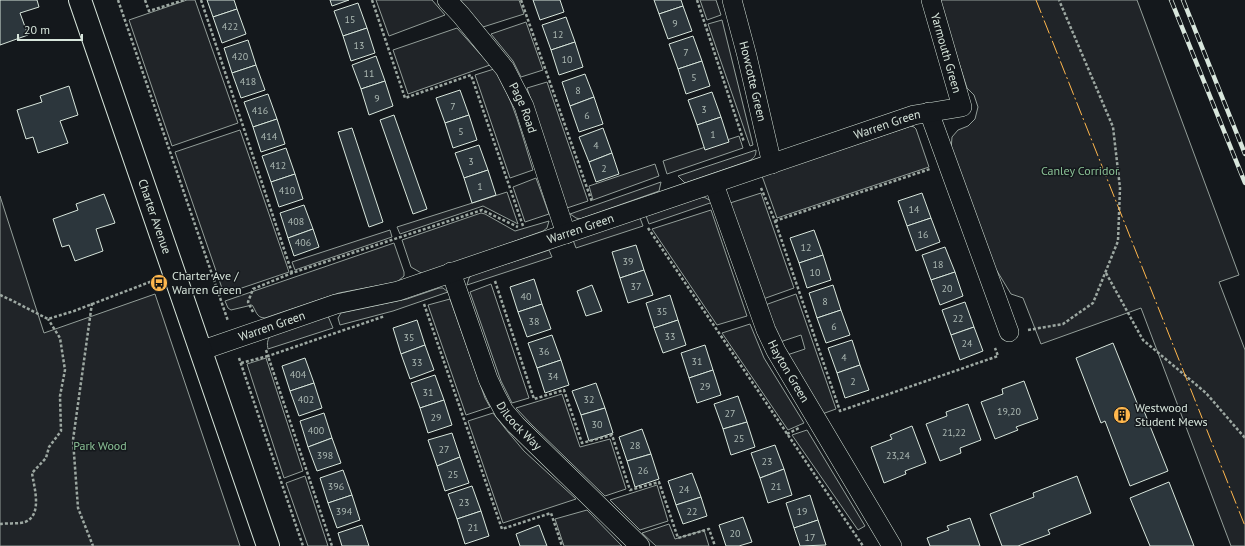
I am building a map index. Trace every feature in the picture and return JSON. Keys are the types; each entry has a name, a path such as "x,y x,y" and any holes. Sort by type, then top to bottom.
{"street":[{"name":"Charter Avenue","path":"80,0 268,546"},
{"name":"Page Road","path":"447,0 505,69 524,106 566,234"},
{"name":"Howcotte Green","path":"732,0 747,56 766,143 763,167"},
{"name":"Yarmouth Green","path":"931,0 962,107"},
{"name":"Warren Green","path":"200,351 336,304 398,291 914,115 962,107"},
{"path":"929,112 1009,332"},
{"name":"Hayton Green","path":"714,184 766,330 776,351 892,546"},
{"name":"Dilcock Way","path":"451,272 488,379 504,411 516,425 640,546"}],"path":[{"path":"118,0 303,546"},
{"path":"145,0 149,11 184,0"},
{"path":"200,0 292,274"},
{"path":"372,0 405,98 471,75 523,226"},
{"path":"261,330 248,302 253,289 292,274 482,210 517,228 592,202 521,0"},
{"path":"697,0 747,150 766,143"},
{"path":"1009,332 1063,324 1093,303 1118,241 1120,188 1113,127 1059,0"},
{"path":"763,167 775,222 840,411 998,356 994,344"},
{"path":"775,222 932,168"},
{"path":"648,228 863,546"},
{"path":"1105,273 1143,340 1206,393 1245,438"},
{"path":"48,319 74,311 92,303 174,274"},
{"path":"494,281 534,399 564,390 582,444 612,435 630,490 659,482 678,538 709,529 715,546"},
{"path":"0,295 48,319 60,338 65,370 60,396 61,431 49,447 46,458 32,473 37,502 33,516 25,522 0,524"},
{"path":"92,303 73,440 78,508 93,546"},
{"path":"424,303 502,528 551,513 562,546"},
{"path":"241,363 268,356 332,546"}],"green space":[{"path":"187,0 195,0 238,123 172,146 129,20"},
{"path":"376,0 432,0 445,15 389,36"},
{"path":"460,0 519,0 524,14 483,27"},
{"path":"700,0 716,0 721,15 707,20"},
{"name":"Canley Corridor","path":"939,0 1137,0 1239,275 1219,282 1245,350 1245,546 1231,546 1141,308 1041,344 1023,298 1011,294 994,266 951,150 952,137 958,130 968,126 975,119 978,107 974,95 967,88"},
{"path":"722,20 753,145 750,146 708,24"},
{"path":"526,22 543,70 521,77 513,61 491,34"},
{"path":"457,28 490,65 408,94 393,50"},
{"path":"494,69 507,93 533,170 510,178 475,75"},
{"path":"547,82 588,201 567,208 527,88"},
{"path":"911,126 916,129 929,167 777,218 762,176"},
{"path":"240,130 289,272 224,294 175,152"},
{"path":"739,136 743,148 667,174 663,161"},
{"path":"756,150 756,154 749,161 685,183 678,176"},
{"path":"655,164 659,176 593,200 589,186"},
{"path":"536,178 549,214 525,222 513,187"},
{"path":"661,182 659,191 580,219 570,214"},
{"path":"507,192 518,224 483,206 400,234 397,227"},
{"path":"761,193 794,288 763,299 730,203"},
{"name":"Park Wood","path":"0,196 44,333 155,294 240,546 0,546"},
{"path":"704,197 713,202 649,224 646,216"},
{"path":"711,210 747,316 717,325 652,229"},
{"path":"481,213 515,231 549,221 547,228 543,231 423,274 411,267 402,240"},
{"path":"640,218 643,226 576,248 573,240"},
{"path":"390,230 392,237 295,270 292,262"},
{"path":"394,243 404,272 404,276 397,282 339,293 265,318 258,315 252,305 231,310 228,308 225,301"},
{"path":"549,250 552,257 467,285 469,278 472,275"},
{"path":"491,284 529,398 512,403 501,381 470,292"},
{"path":"443,288 448,292 393,311 340,325 338,318 341,313 407,299"},
{"path":"796,294 836,409 822,414 787,355 805,349 801,335 780,342 765,305"},
{"path":"450,299 485,398 490,407 466,415 428,305"},
{"path":"328,316 333,328 268,349 268,339 270,336"},
{"path":"750,324 764,358 804,423 788,430 722,333"},
{"path":"266,358 303,471 284,478 247,364"},
{"path":"562,394 580,447 610,439 626,489 605,496 516,408"},
{"path":"493,413 524,451 576,499 503,523 468,421"},
{"path":"807,430 865,526 858,530 792,435"},
{"path":"305,476 328,546 308,546 286,483"},
{"path":"657,485 668,521 640,530 610,500"},
{"path":"587,510 622,546 564,546 555,519"},
{"path":"669,524 675,539 704,530 709,546 656,546 642,533"}],"building":[{"path":"0,0 37,0 39,7 20,13 28,35 0,45"},
{"path":"207,0 234,0 237,9 213,17"},
{"path":"330,0 349,0 332,6"},
{"path":"533,0 560,0 564,12 540,20"},
{"path":"654,0 681,0 683,6 659,14"},
{"path":"358,3 367,28 343,36 334,11"},
{"path":"683,6 692,31 668,39 659,14"},
{"path":"237,9 246,34 222,43 213,17"},
{"path":"566,17 575,42 551,50 542,25"},
{"path":"367,28 375,53 351,61 343,36"},
{"path":"693,36 702,61 678,69 669,44"},
{"path":"248,40 256,65 232,73 224,48"},
{"path":"575,42 583,67 559,75 551,50"},
{"path":"376,56 385,81 361,89 352,65"},
{"path":"702,61 710,86 686,94 678,69"},
{"path":"256,65 265,90 241,98 232,73"},
{"path":"585,74 594,97 570,106 562,82"},
{"path":"385,81 393,106 369,115 361,89"},
{"path":"69,86 78,115 60,121 68,143 38,153 33,137 26,139 17,110 42,102 40,96"},
{"path":"460,90 469,115 445,123 436,98"},
{"path":"712,92 721,117 697,125 688,100"},
{"path":"268,94 277,119 253,127 244,102"},
{"path":"594,97 603,124 579,132 570,106"},
{"path":"394,115 427,209 413,214 380,120"},
{"path":"469,115 477,140 453,148 445,123"},
{"path":"721,117 729,142 705,150 697,125"},
{"path":"277,119 285,144 261,152 253,127"},
{"path":"352,128 383,222 369,227 338,132"},
{"path":"603,128 612,153 589,162 579,137"},
{"path":"479,145 488,170 464,178 455,153"},
{"path":"286,148 295,174 271,182 262,156"},
{"path":"612,153 619,174 596,182 589,162"},
{"path":"488,170 496,195 472,203 464,178"},
{"path":"295,174 303,199 279,207 271,182"},
{"path":"922,193 931,218 907,226 898,201"},
{"path":"104,194 115,223 96,229 103,251 75,261 69,245 62,247 53,219 78,210 76,204"},
{"path":"304,205 313,229 288,238 280,213"},
{"path":"931,218 940,242 916,251 907,226"},
{"path":"313,229 319,247 294,256 288,238"},
{"path":"814,230 823,255 799,263 790,238"},
{"path":"636,245 644,270 620,278 612,252"},
{"path":"945,247 955,272 931,280 922,255"},
{"path":"823,255 831,280 807,288 799,263"},
{"path":"644,270 653,295 628,303 620,278"},
{"path":"955,272 963,296 940,305 931,280"},
{"path":"534,279 542,304 518,312 510,287"},
{"path":"592,285 602,311 586,316 577,291"},
{"path":"833,285 841,310 817,318 809,293"},
{"path":"670,295 678,320 654,328 646,303"},
{"path":"965,302 974,327 951,335 942,310"},
{"path":"542,304 551,329 527,337 518,312"},
{"path":"841,310 850,335 826,343 817,318"},
{"path":"417,320 425,345 401,354 393,328"},
{"path":"678,320 686,345 663,353 654,328"},
{"path":"974,327 983,351 960,360 951,335"},
{"path":"552,335 561,360 537,368 528,343"},
{"path":"852,340 860,365 837,373 828,348"},
{"name":"Westwood Student Mews","path":"1113,343 1139,408 1142,406 1168,471 1130,486 1105,421 1101,423 1076,358"},
{"path":"425,345 434,370 410,379 401,354"},
{"path":"705,345 713,370 689,378 681,353"},
{"path":"305,358 314,383 290,391 282,366"},
{"path":"561,360 569,385 545,393 537,368"},
{"path":"860,365 869,390 845,398 837,373"},
{"path":"713,370 721,395 697,403 689,378"},
{"path":"435,375 444,400 420,408 411,383"},
{"path":"1024,381 1038,419 1016,427 1018,430 995,439 981,402 1003,394 1002,389"},
{"path":"314,383 322,408 299,416 290,391"},
{"path":"596,383 605,408 581,415 572,391"},
{"path":"738,396 747,422 723,429 714,404"},
{"path":"444,400 452,425 428,433 420,408"},
{"path":"968,404 981,440 960,448 961,453 940,461 926,424 947,416 946,412"},
{"path":"605,408 613,433 589,441 581,415"},
{"path":"324,413 332,438 308,447 300,421"},
{"path":"747,422 755,447 731,455 723,429"},
{"path":"912,426 926,463 905,471 906,474 884,483 871,447 892,439 890,435"},
{"path":"642,429 651,454 627,461 619,437"},
{"path":"452,433 460,457 437,466 428,440"},
{"path":"332,438 341,463 317,471 308,447"},
{"path":"775,445 784,469 760,478 751,453"},
{"path":"651,454 659,479 635,487 627,461"},
{"path":"460,457 469,483 445,491 437,466"},
{"path":"784,469 792,495 768,503 760,478"},
{"path":"343,470 352,495 328,503 320,478"},
{"path":"692,473 701,497 676,505 668,481"},
{"path":"1077,476 1091,513 1048,530 1050,534 1018,546 1002,546 990,514 1034,497 1033,493"},
{"path":"1169,482 1194,546 1150,546 1130,498"},
{"path":"472,486 481,511 457,519 448,494"},
{"path":"352,495 360,520 337,528 328,503"},
{"path":"810,495 818,520 794,528 786,503"},
{"path":"701,497 707,516 683,524 676,505"},
{"path":"481,511 489,536 465,544 457,519"},
{"path":"743,517 752,542 739,546 726,546 719,525"},
{"path":"970,518 980,546 930,546 927,538 949,530 947,526"},
{"path":"818,520 826,545 800,546 794,528"},
{"path":"362,525 369,546 342,546 338,533"},
{"path":"539,525 547,546 520,546 516,534"}],"railway":[{"path":"1171,0 1245,183"},
{"path":"1183,0 1245,154"}],"power":[{"path":"1036,0 1245,526"}],"place":[{"name":"Charter Ave / Warren Green","path":"159,283"},
{"name":"Westwood Student Mews","path":"1122,415"}]}
